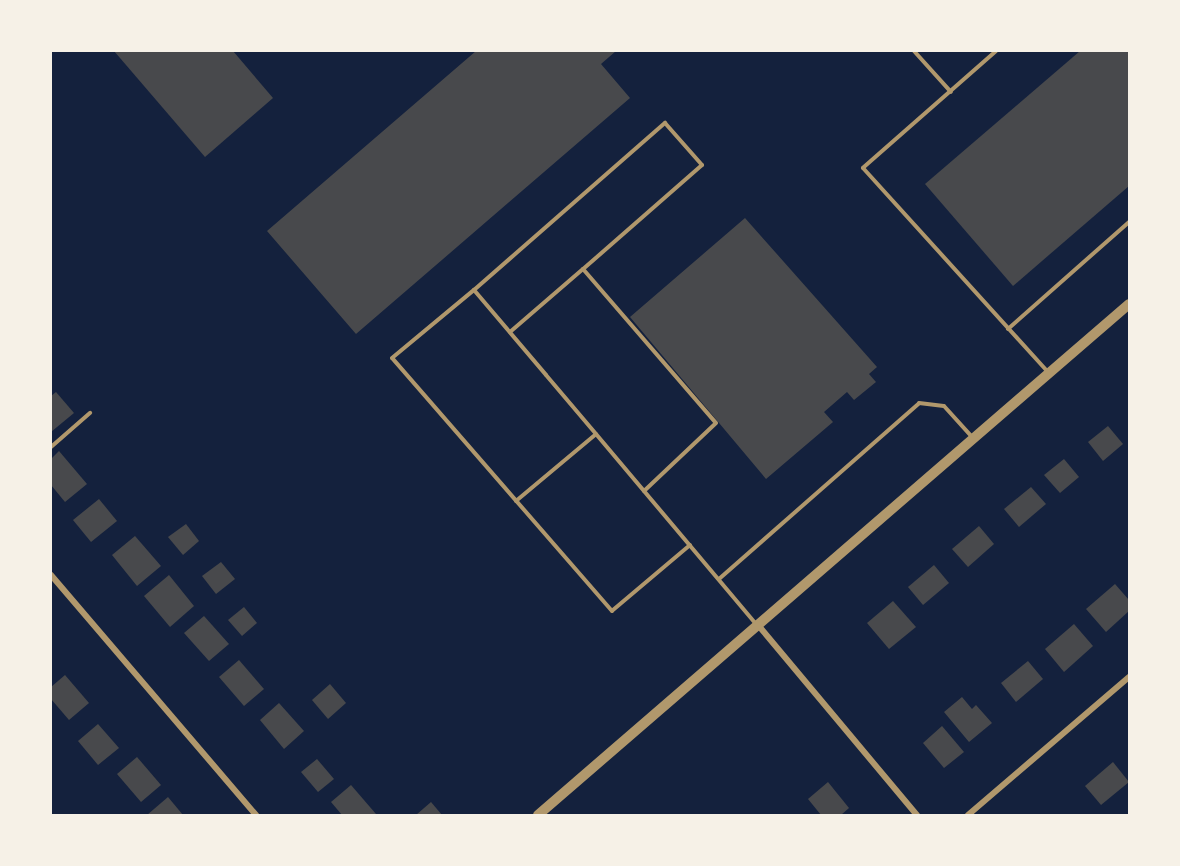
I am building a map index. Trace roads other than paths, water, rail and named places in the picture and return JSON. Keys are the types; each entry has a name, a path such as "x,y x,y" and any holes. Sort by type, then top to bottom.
{"street":[{"path":"538,815 1129,304"},
{"path":"51,575 256,815"},
{"path":"758,625 916,815"},
{"path":"968,815 1129,677"}],"lane":[{"path":"914,51 951,92"},
{"path":"996,51 863,168 1048,373"},
{"path":"510,332 702,165 666,123 392,358 612,611 690,545"},
{"path":"1008,329 1129,222"},
{"path":"583,268 716,423 644,491"},
{"path":"474,290 758,625"},
{"path":"719,579 919,403 944,406 973,438"},
{"path":"51,447 90,413"},
{"path":"516,501 596,434"}]}
